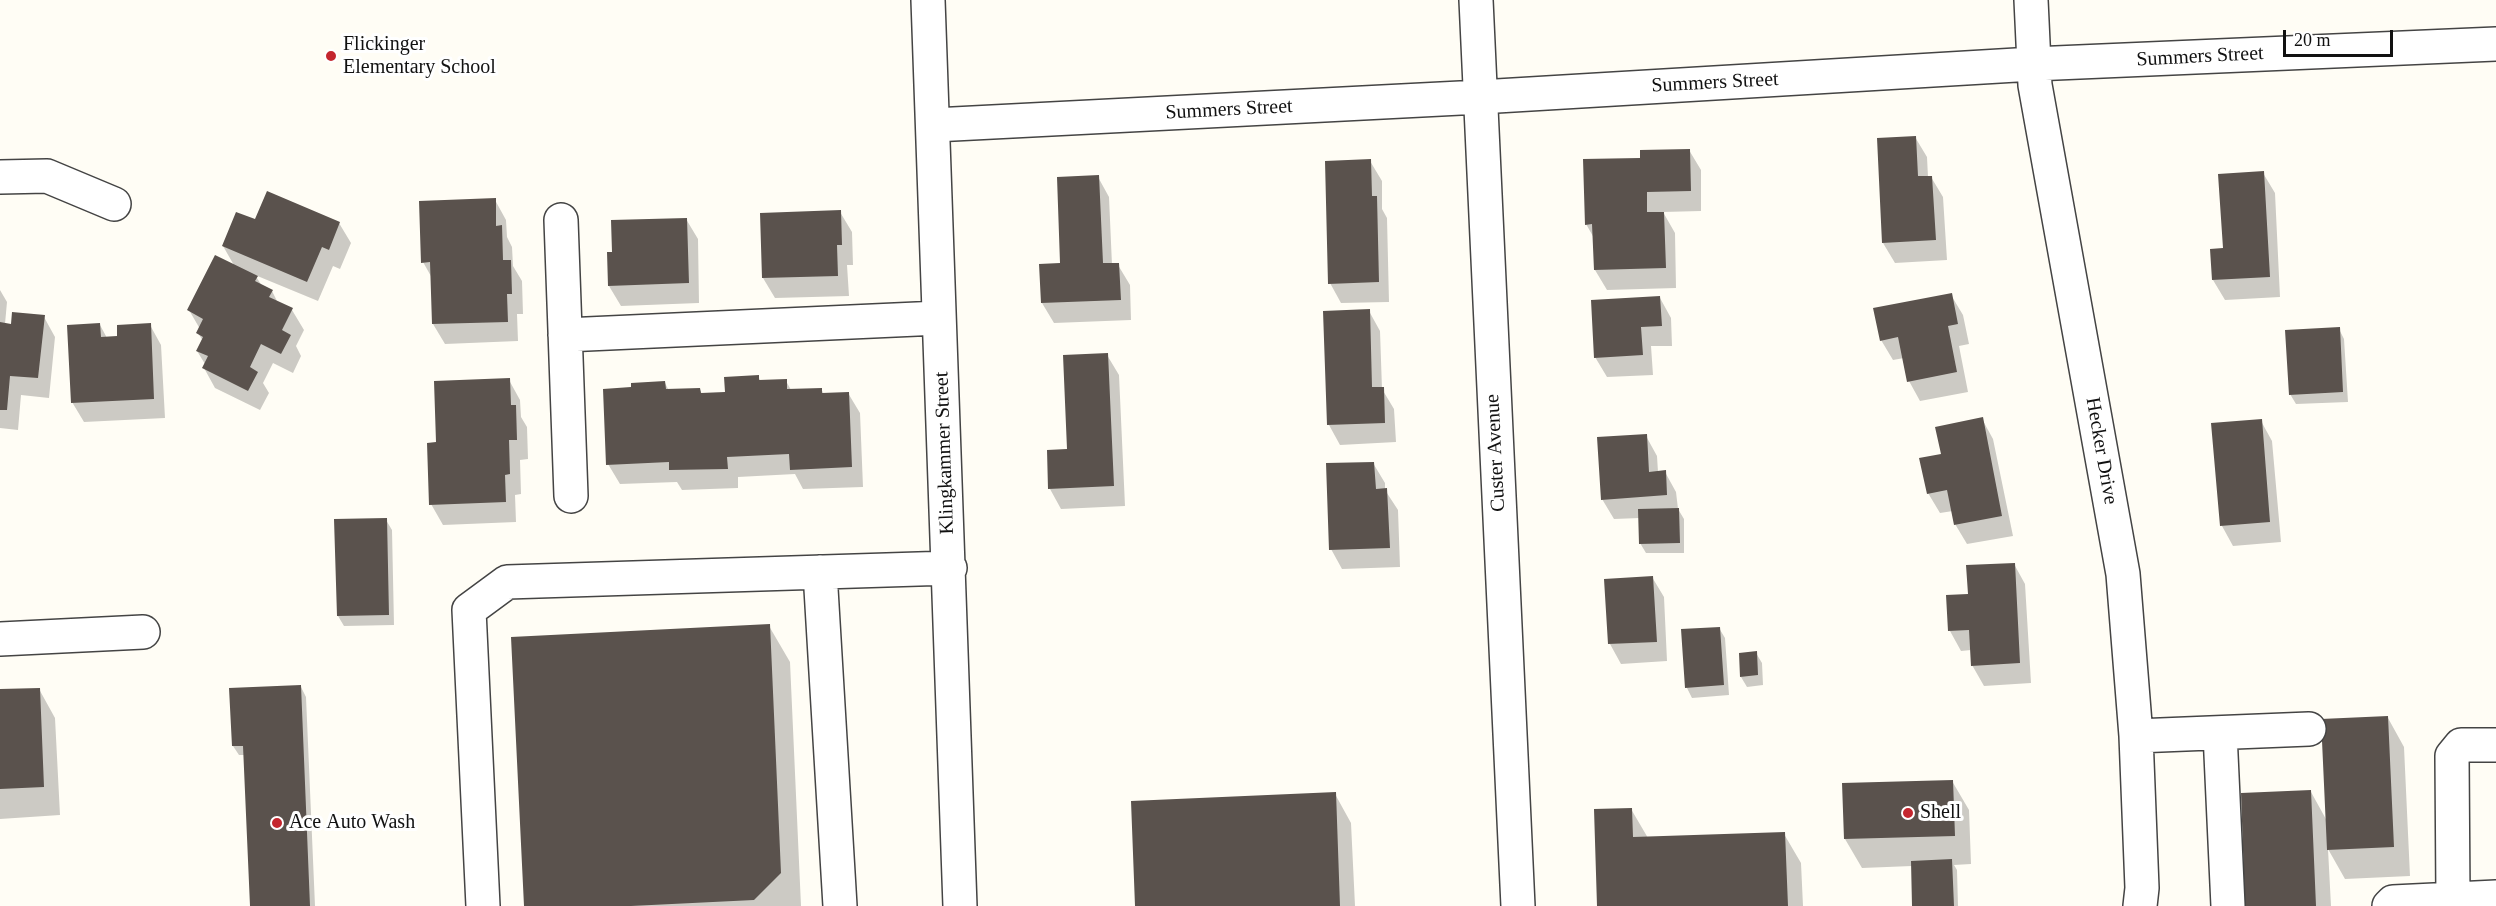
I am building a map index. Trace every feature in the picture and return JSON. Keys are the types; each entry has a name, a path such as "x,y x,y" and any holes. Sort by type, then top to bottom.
{"street":[{"name":"Klingkammer Street","path":"928,0 950,568 960,906"},
{"name":"Custer Avenue","path":"1476,0 1518,906"},
{"name":"Hecker Drive","path":"2031,0 2033,64 2123,574 2136,736 2142,888 2140,906"},
{"name":"Summers Street","path":"934,125 1480,97 2033,64 2496,44"},
{"path":"0,177 47,176 114,204"},
{"path":"561,220 571,496"},
{"path":"565,335 939,318"},
{"path":"483,906 469,610 507,582 950,568"},
{"path":"820,572 840,906"},
{"path":"0,639 143,632"},
{"path":"2136,736 2309,729"},
{"path":"2220,732 2228,906"},
{"path":"2452,899 2452,756 2461,745 2496,745"},
{"path":"2389,906 2393,902 2496,897"}],"building":[{"path":"1916,136 1918,176 1932,176 1936,240 1882,243 1877,138"},
{"path":"1690,149 1691,191 1647,192 1647,212 1664,212 1666,268 1594,270 1592,224 1585,225 1583,159 1640,158 1640,150"},
{"path":"1371,159 1372,196 1377,196 1379,282 1328,284 1325,161"},
{"path":"2264,171 2270,277 2212,280 2210,249 2223,248 2218,174"},
{"path":"1099,175 1103,263 1119,263 1121,300 1041,303 1039,264 1060,263 1057,177"},
{"path":"267,191 340,222 329,250 322,247 307,282 222,246 236,212 255,219"},
{"path":"496,198 496,226 502,225 503,260 511,260 512,294 507,294 508,322 432,324 430,262 421,263 419,201"},
{"path":"841,210 842,245 837,245 838,276 762,278 760,213"},
{"path":"687,218 689,283 608,286 607,252 612,252 611,220"},
{"path":"215,255 258,276 255,281 273,290 269,297 293,308 282,330 291,335 281,354 261,344 250,367 258,372 248,391 202,368 208,356 196,351 203,337 196,333 203,319 187,310"},
{"path":"1952,293 1958,324 1948,326 1957,372 1907,382 1898,337 1880,341 1873,308"},
{"path":"1660,296 1662,326 1641,327 1643,355 1594,358 1591,300"},
{"path":"1370,309 1372,387 1384,387 1385,423 1327,425 1323,311"},
{"path":"12,312 45,315 38,378 10,376 7,410 0,410 0,322 11,324"},
{"path":"100,323 101,337 117,336 117,325 151,323 154,399 71,403 67,325"},
{"path":"2340,327 2343,392 2289,395 2285,330"},
{"path":"1108,353 1114,486 1048,489 1047,450 1067,449 1063,355"},
{"path":"759,375 759,380 787,379 787,389 822,388 822,393 849,392 852,467 790,470 789,454 727,457 728,469 669,470 669,462 606,465 603,389 631,387 631,383 665,381 666,389 700,388 701,393 725,392 724,377"},
{"path":"510,378 511,405 516,405 517,440 509,440 510,474 505,475 506,502 429,505 427,443 436,442 434,381"},
{"path":"1983,417 2002,516 1954,525 1947,490 1927,494 1919,458 1941,454 1935,427"},
{"path":"2262,419 2270,522 2220,526 2211,423"},
{"path":"1647,434 1649,472 1666,470 1667,495 1601,500 1597,437"},
{"path":"1374,462 1376,489 1387,488 1390,548 1329,550 1326,463"},
{"path":"1679,508 1680,543 1639,544 1638,509"},
{"path":"387,518 389,615 337,616 334,519"},
{"path":"2015,563 2020,663 1971,666 1969,630 1948,631 1946,595 1968,594 1966,565"},
{"path":"1653,576 1657,642 1608,644 1604,579"},
{"path":"770,624 781,873 754,900 631,906 524,906 511,637"},
{"path":"1720,627 1724,685 1685,688 1681,629"},
{"path":"1757,651 1758,675 1740,677 1739,653"},
{"name":"Ace Auto Wash","path":"301,685 310,906 250,906 243,746 232,746 229,688"},
{"path":"40,688 44,787 0,789 0,689"},
{"path":"2388,716 2394,847 2327,850 2321,719"},
{"path":"1953,780 1955,836 1844,839 1842,783"},
{"path":"2311,790 2316,906 2245,906 2241,793"},
{"path":"1336,792 1340,906 1135,906 1131,801"},
{"path":"1632,808 1633,837 1785,832 1788,906 1597,906 1594,809"},
{"path":"1952,859 1954,906 1912,906 1911,861"}],"place":[{"name":"Flickinger Elementary School","path":"331,56"},
{"name":"Shell","path":"1908,813"},
{"name":"Ace Auto Wash","path":"277,823"}]}
